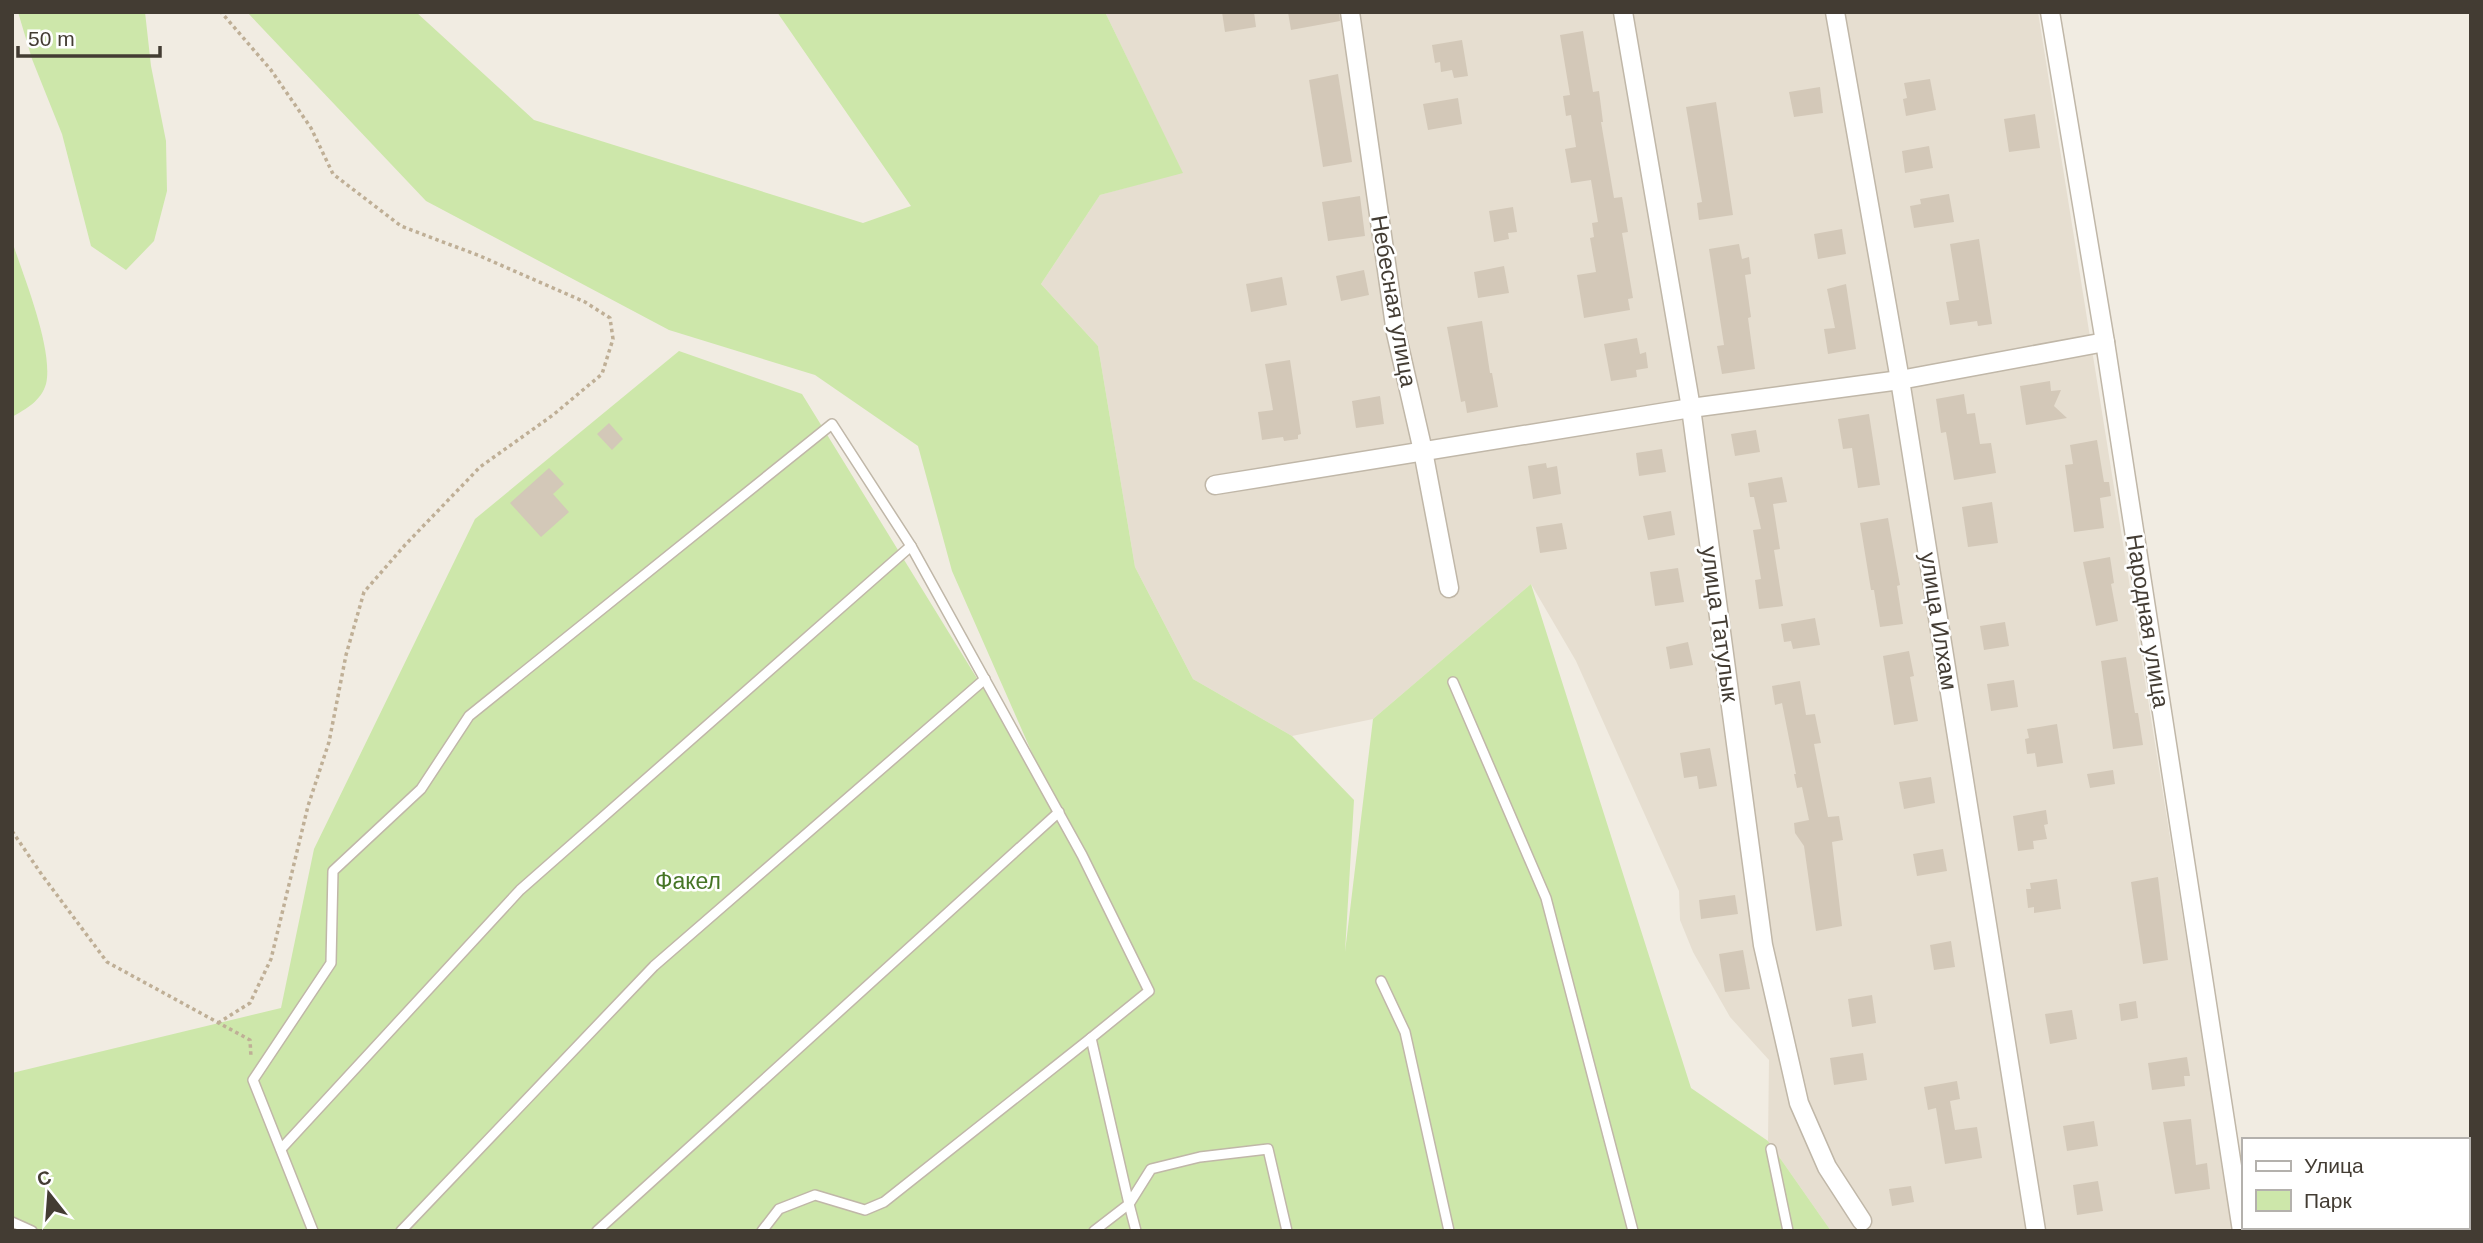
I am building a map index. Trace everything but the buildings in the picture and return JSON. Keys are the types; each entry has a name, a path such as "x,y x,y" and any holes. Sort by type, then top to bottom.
{"street":[{"name":"Небесная улица","path":"1350,12 1396,333 1423,451 1449,587"},
{"name":"улица Татулык","path":"1623,12 1692,408 1763,945 1799,1103 1827,1167 1862,1221"},
{"name":"улица Илхам","path":"1835,12 1900,380 2036,1231"},
{"name":"Народная улица","path":"2050,12 2105,342 2242,1231"},
{"path":"1215,485 1692,408 1900,380 2105,342"}],"lane":[{"path":"313,1231 253,1080 331,963 332,871 421,789 469,716 832,424 911,545 1059,812 1149,991 884,1202 864,1210 815,1195 779,1209 762,1231"},
{"path":"281,1149 520,890 911,545"},
{"path":"401,1231 654,966 985,679"},
{"path":"1453,682 1546,898 1633,1231"},
{"path":"597,1231 1059,812"},
{"path":"1381,981 1405,1032 1449,1231"},
{"path":"1091,1038 1136,1231"},
{"path":"1094,1231 1129,1204 1152,1169 1200,1157 1268,1149 1287,1231"},
{"path":"1771,1149 1788,1231"},
{"path":"12,1222 32,1231"}],"path":[{"path":"218,1024 250,1003 271,959 308,806 329,742 346,654 364,592 480,467 553,415 601,374 613,339 610,318 585,302 480,256 401,226 333,174 311,128 271,70 221,12"},
{"path":"12,831 41,875 107,962 250,1040 253,1080"}],"shaded area":[{"path":"1105,12 2038,12 2233,1231 1831,1231 1768,1141 1769,1060 1730,1017 1693,952 1680,920 1679,891 1576,661 1531,584 1373,719 1292,736 1193,679 1135,567 1098,346 1041,284 1100,195 1182,172"}],"green space":[{"path":"18,12 145,12 151,66 166,141 167,191 154,241 126,270 91,246 62,134 32,59"},
{"name":"Факел","path":"247,12 416,12 534,120 863,223 911,206 777,12 1105,12 1183,173 1100,195 1041,284 1098,346 1135,567 1193,679 1292,736 1354,800 1345,952 1373,719 1531,584 1691,1088 1768,1141 1831,1231 12,1231 12,1073 281,1008 314,849 475,519 679,351 802,394 1055,805 952,571 918,446 815,375 669,330 426,201"},
{"path":"12,241 42,333 47,369 46,384 41,395 12,417"}]}
